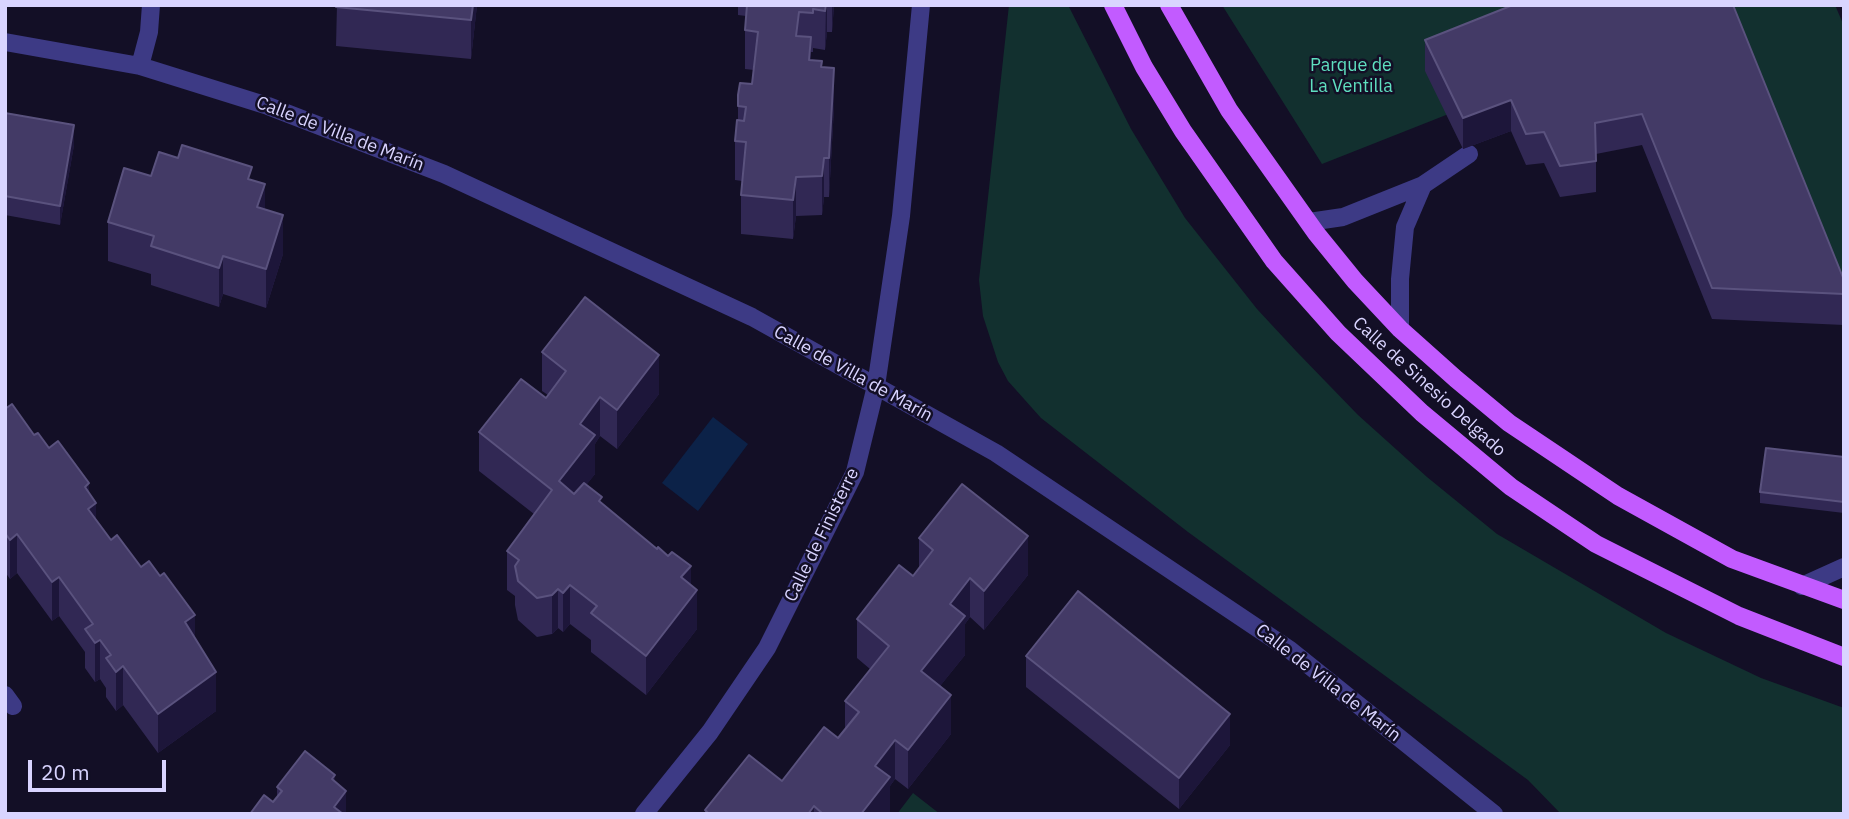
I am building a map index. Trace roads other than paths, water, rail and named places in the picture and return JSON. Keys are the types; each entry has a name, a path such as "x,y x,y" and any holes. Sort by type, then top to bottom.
{"main road":[{"name":"Calle de Sinesio Delgado","path":"1113,5 1144,67 1183,131 1274,261 1338,333 1422,414 1511,487 1596,544 1739,616 1844,657"},
{"name":"Calle de Sinesio Delgado","path":"1169,5 1229,110 1355,282 1400,329 1509,422 1607,489 1731,559 1844,600"}],"street":[{"path":"140,66 149,32 152,5"},
{"name":"Calle de Finisterre","path":"644,814 709,732 767,648 855,472 876,386 901,216 921,5"},
{"name":"Calle de Villa de Marín","path":"5,42 140,66 268,106 444,174 752,317 996,453 1290,650 1494,814"},
{"path":"1309,222 1343,217 1423,185 1469,154"},
{"path":"1400,329 1405,226 1423,185"},
{"path":"1802,586 1844,567"}],"water":[{"path":"713,417 748,444 698,511 662,483"}],"park label":[{"name":"Parque de La Ventilla","path":"1351,76"}]}
